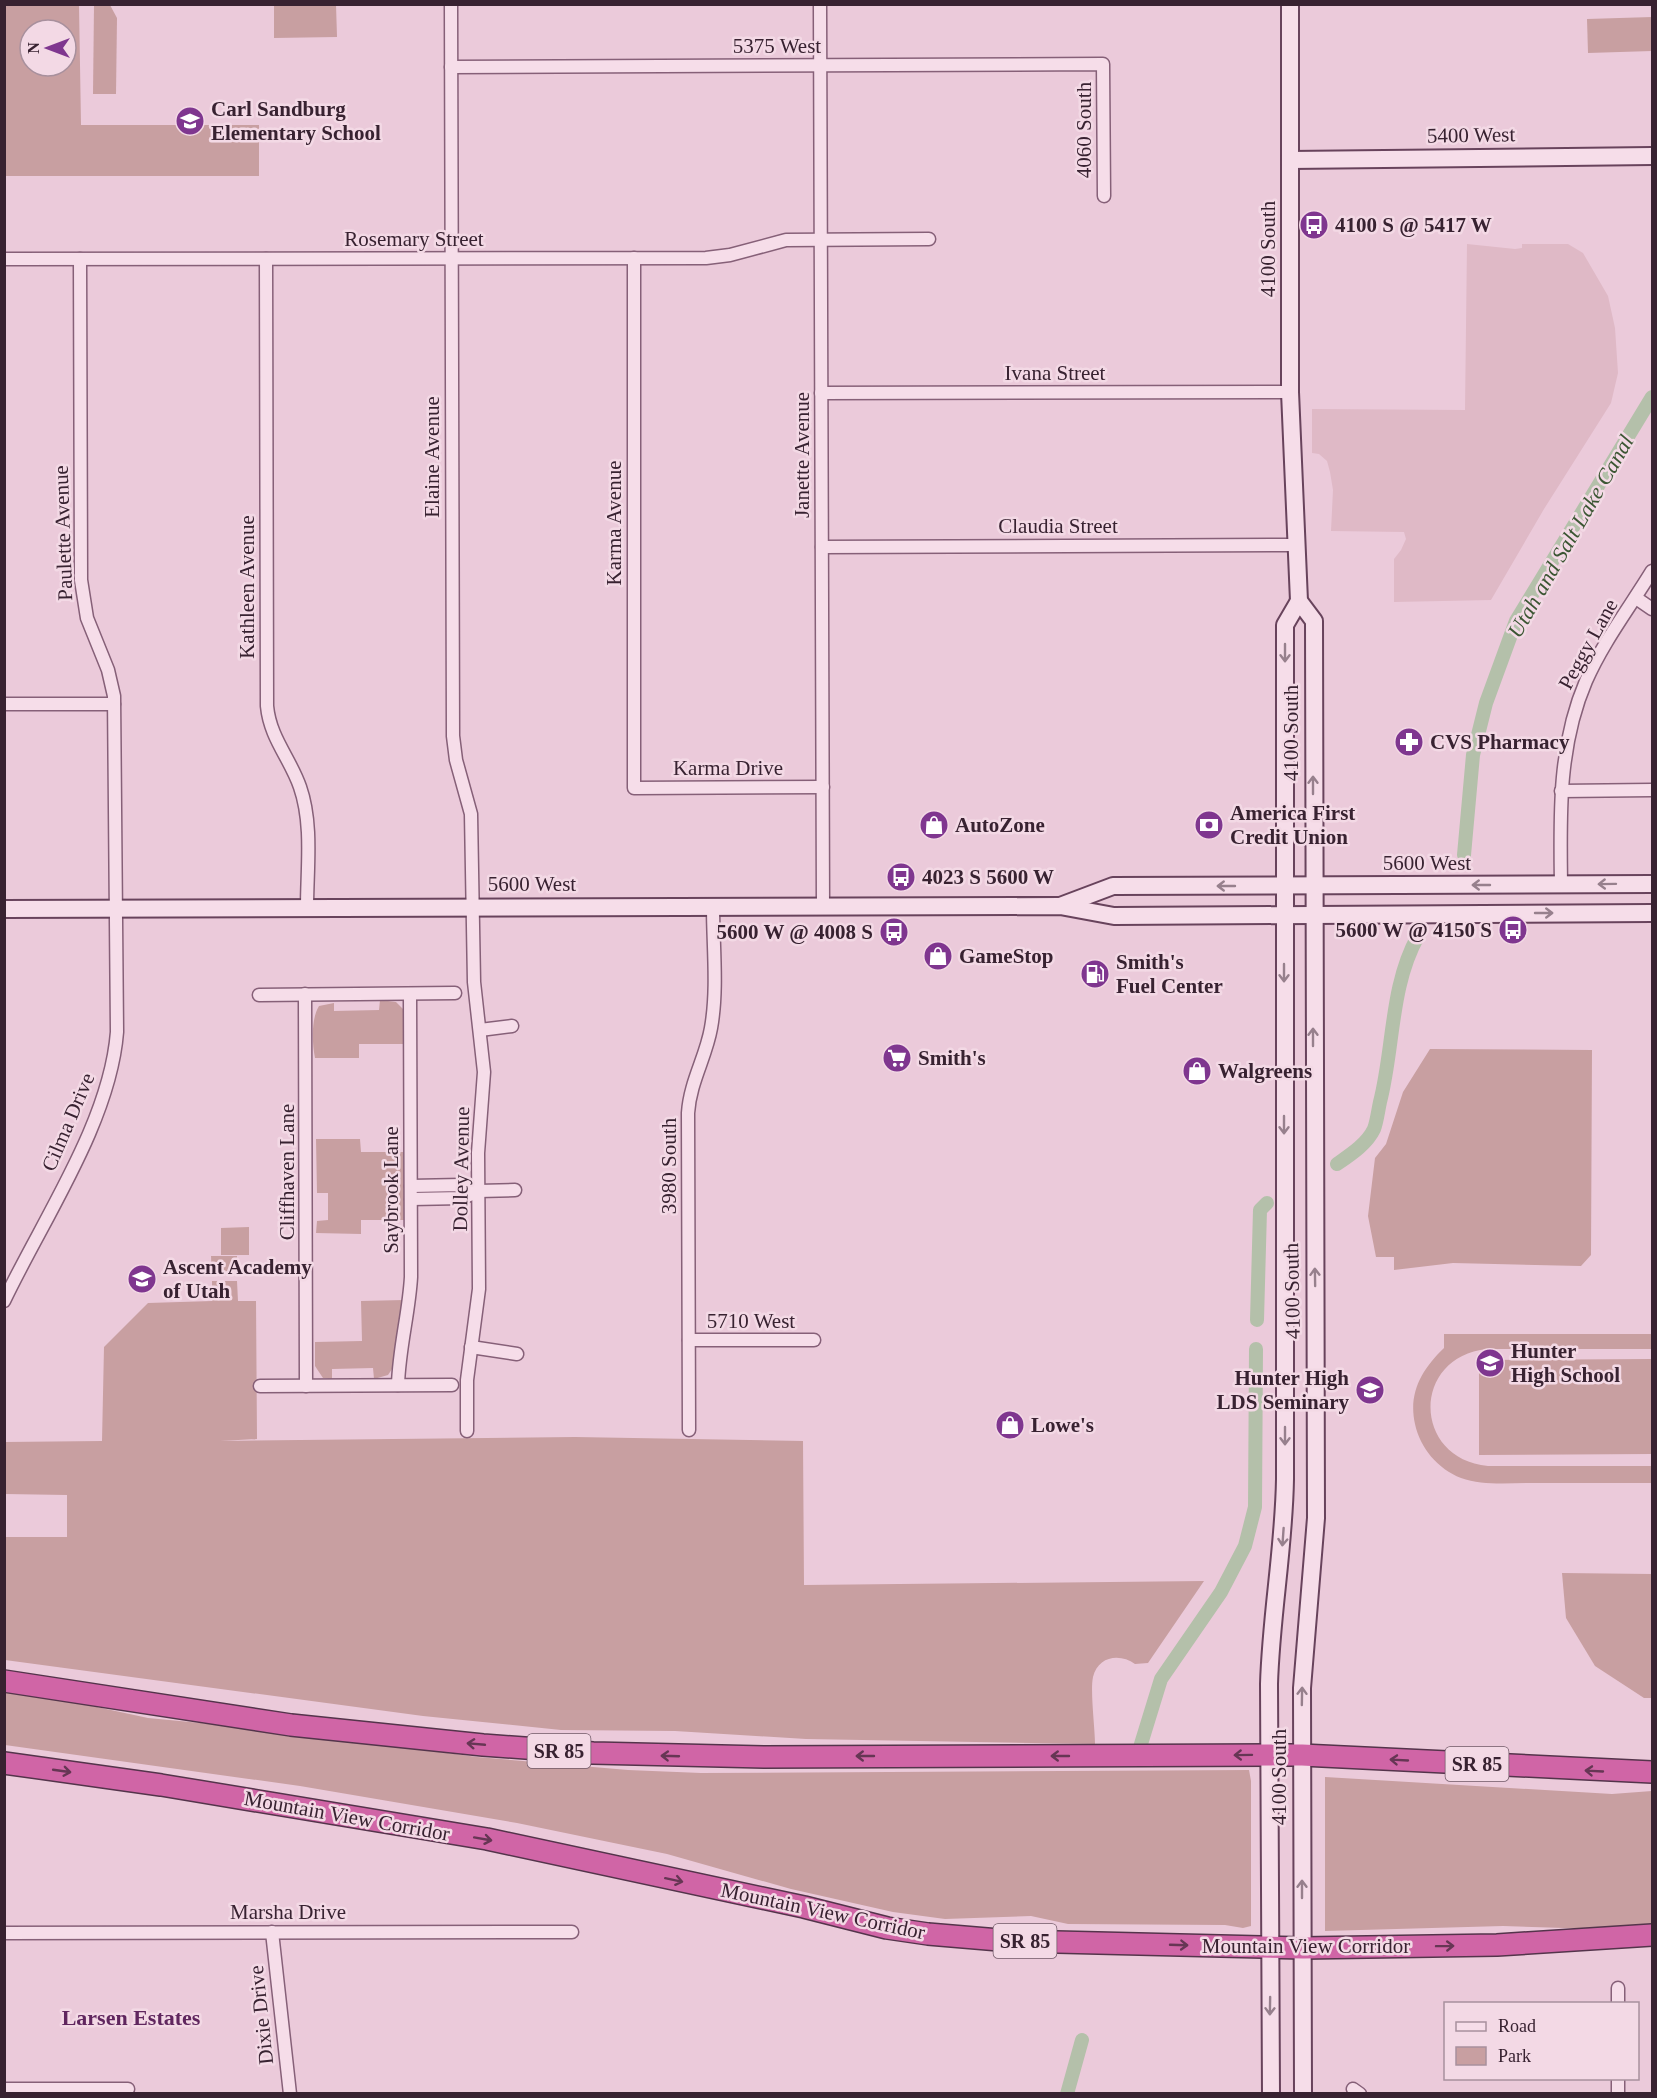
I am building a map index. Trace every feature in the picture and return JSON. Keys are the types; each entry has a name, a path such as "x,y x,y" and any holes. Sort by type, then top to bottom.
{"highway":[{"name":"SR 85","path":"4,1682 291,1725 538,1749 706,1757 1302,1755 1653,1772"},
{"name":"Mountain View Corridor","path":"4,1763 161,1785 487,1839 804,1907 887,1928 969,1938 1303,1948 1497,1945 1653,1935"}],"main road":[{"name":"4100 South","path":"1290,4 1290,392 1295,545 1299,601 1314,621 1316,1518 1305,1638 1302,1755 1303,2094"},
{"name":"5400 West","path":"1290,160 1653,156"},
{"name":"4100 South","path":"1272,2094 1270,1660 1283,1542 1285,1479 1285,625 1299,601"},
{"name":"5600 West","path":"1060,906 1113,886 1653,884"},
{"name":"5600 West","path":"4,909 1060,906 1114,916 1653,913"}],"street":[{"name":"Elaine Avenue","path":"451,4 453,736 456,760 471,814 472,907"},
{"name":"Janette Avenue","path":"820,4 823,906"},
{"name":"5375 West","path":"451,67 1103,64"},
{"name":"4060 South","path":"1103,64 1104,196"},
{"name":"Rosemary Street","path":"4,259 714,258 776,242 820,239 929,239"},
{"name":"Karma Avenue","path":"634,258 634,788"},
{"name":"Paulette Avenue","path":"80,259 81,580 87,618 112,683 116,909"},
{"name":"Kathleen Avenue","path":"266,259 267,706 273,735 295,774 305,807 307,908"},
{"name":"Ivana Street","path":"821,393 1290,392"},
{"name":"Claudia Street","path":"822,547 1295,545"},
{"name":"Peggy Lane","path":"1561,884 1561,791 1564,752 1580,696 1595,663 1653,571"},
{"path":"1636,598 1653,609"},
{"path":"4,704 114,704"},
{"name":"Karma Drive","path":"634,788 823,787"},
{"path":"1561,791 1653,790"},
{"name":"3980 South","path":"689,1430 688,1113 690,1094 706,1049 712,1018 712,906"},
{"name":"Dolley Avenue","path":"467,1431 467,1380 479,1281 478,1143 484,1072 474,982 472,907"},
{"name":"Cilma Drive","path":"4,1301 91,1128 106,1090 117,1032 116,909"},
{"path":"259,995 455,993"},
{"name":"Cliffhaven Lane","path":"305,994 306,1386"},
{"name":"Saybrook Lane","path":"398,1385 399,1351 410,1294 410,994"},
{"path":"480,1030 512,1026"},
{"path":"411,1193 463,1198 478,1191 515,1190"},
{"name":"5710 West","path":"688,1340 813,1340"},
{"path":"471,1347 517,1354"},
{"path":"260,1386 452,1385"},
{"name":"Dixie Drive","path":"272,1932 290,2094"},
{"name":"Marsha Drive","path":"4,1933 572,1932"},
{"path":"1618,1988 1618,2002"},
{"path":"4,2089 128,2089"}],"shaded area":[{"path":"1467,244 1515,249 1522,248 1522,244 1568,244 1583,253 1608,296 1615,328 1618,373 1611,403 1544,509 1491,600 1394,602 1394,559 1406,539 1404,532 1331,531 1333,490 1327,461 1319,454 1312,453 1312,409 1465,410"}],"green space":[{"path":"4,5 79,5 81,125 259,125 259,176 5,176"},
{"path":"94,5 110,5 117,18 116,94 93,94"},
{"path":"274,5 336,5 337,37 274,38"},
{"path":"1652,17 1652,51 1588,53 1587,19"},
{"path":"380,1000 396,1002 404,1010 405,1044 359,1044 359,1058 315,1058 313,1031 319,1006 334,1003 334,1011 379,1010"},
{"path":"1430,1049 1592,1050 1591,1255 1581,1266 1453,1263 1394,1270 1394,1257 1376,1257 1368,1216 1375,1158 1386,1144 1403,1092"},
{"path":"316,1139 360,1139 361,1152 405,1152 405,1220 361,1220 361,1234 316,1233 317,1221 328,1220 328,1193 317,1193"},
{"path":"249,1227 249,1255 221,1255 221,1228"},
{"path":"211,1256 237,1256 237,1275 212,1275"},
{"path":"212,1281 237,1281 238,1301 256,1301 257,1439 220,1441 575,1437 803,1441 804,1585 1204,1581 1148,1663 1135,1664 1123,1658 1110,1658 1096,1670 1092,1691 1095,1744 806,1739 675,1731 561,1730 423,1716 5,1660 5,1537 67,1537 67,1495 5,1494 5,1442 102,1441 104,1347 148,1303 212,1301"},
{"path":"404,1300 392,1369 388,1375 374,1379 373,1368 332,1369 332,1379 323,1378 315,1366 315,1342 362,1341 361,1301"},
{"path":"1444,1334 1652,1334 1652,1349 1487,1349 1462,1356 1444,1370 1434,1388 1430,1408 1434,1428 1445,1446 1463,1459 1488,1466 1652,1466 1652,1483 1487,1483 1469,1481 1445,1469 1431,1457 1421,1441 1413,1413 1415,1392 1423,1373 1444,1348"},
{"path":"1652,1359 1652,1454 1479,1455 1479,1360"},
{"path":"1562,1573 1652,1574 1652,1698 1644,1698 1595,1666 1566,1618"},
{"path":"4,1687 148,1718 284,1731 477,1757 628,1770 701,1773 1249,1770 1251,1781 1251,1926 1243,1928 1225,1925 1068,1924 1031,1916 945,1919 893,1912 791,1889 667,1854 517,1823 300,1786 5,1745"},
{"path":"1325,1777 1612,1794 1652,1791 1652,1925 1596,1929 1503,1926 1325,1931"}],"waterway":[{"name":"Utah and Salt Lake Canal","path":"1464,855 1473,755 1486,703 1516,621 1652,397"},
{"name":"Utah and Salt Lake Canal","path":"1337,1164 1363,1144 1374,1129 1385,1081 1397,996 1402,975 1418,936"},
{"name":"Utah and Salt Lake Canal","path":"1257,1320 1260,1210 1267,1203"},
{"name":"Utah and Salt Lake Canal","path":"1141,1744 1161,1679 1221,1592 1245,1546 1255,1507 1256,1349"},
{"name":"Utah and Salt Lake Canal","path":"1067,2094 1082,2040"}],"place":[{"name":"Carl Sandburg Elementary School","path":"190,121"},
{"name":"4100 S @ 5417 W","path":"1314,225"},
{"name":"CVS Pharmacy","path":"1409,742"},
{"name":"AutoZone","path":"934,825"},
{"name":"America First Credit Union","path":"1209,825"},
{"name":"4023 S 5600 W","path":"901,877"},
{"name":"5600 W @ 4150 S","path":"1513,930"},
{"name":"5600 W @ 4008 S","path":"894,932"},
{"name":"GameStop","path":"938,956"},
{"name":"Smith's Fuel Center","path":"1095,974"},
{"name":"Smith's","path":"897,1058"},
{"name":"Walgreens","path":"1197,1071"},
{"name":"Ascent Academy of Utah","path":"142,1279"},
{"name":"Hunter High School","path":"1490,1363"},
{"name":"Hunter High LDS Seminary","path":"1370,1390"},
{"name":"Lowe's","path":"1010,1425"}],"district":[{"name":"Larsen Estates","path":"131,2017"}]}
